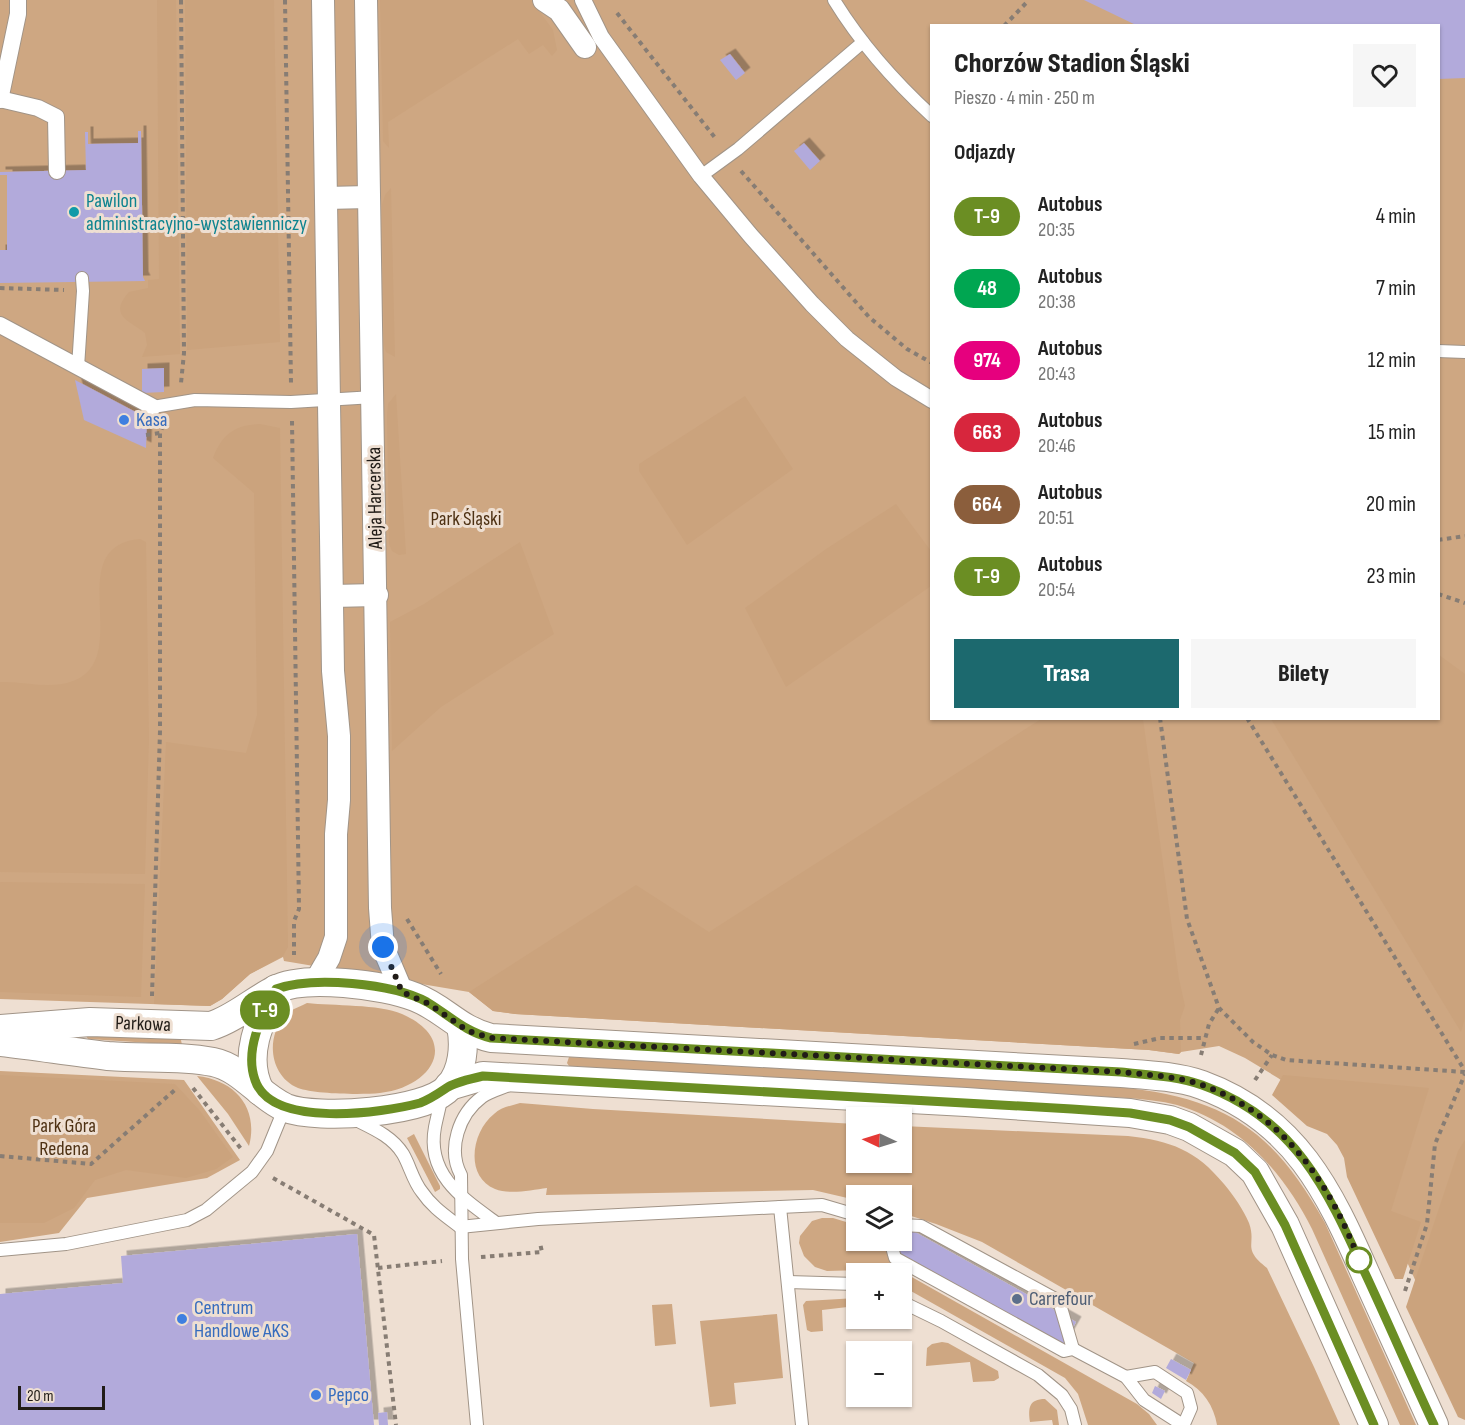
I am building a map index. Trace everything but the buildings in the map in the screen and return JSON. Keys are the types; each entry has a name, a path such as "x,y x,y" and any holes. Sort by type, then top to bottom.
{"street":[{"path":"18,0 18,14 0,99 39,108 56,117 57,171"},
{"path":"315,982 334,947 336,834 339,800 339,747 333,671 323,0"},
{"name":"Aleja Harcerska","path":"366,0 377,596 377,763 382,939 391,969 402,992"},
{"path":"584,0 601,37 701,176 812,304 847,339 896,378 930,399"},
{"path":"553,3 585,47"},
{"path":"326,198 369,197"},
{"path":"0,325 153,407"},
{"path":"332,596 377,596"},
{"path":"1374,1425 1285,1225 1255,1172 1235,1153 1180,1124 1163,1118 1143,1115 1084,1110 483,1076 446,1089 418,1103 344,1115 309,1113 285,1107 260,1091 253,1073 257,1029 276,989 315,982 370,986 402,992 429,1004 475,1034 495,1038 1121,1072 1163,1076 1201,1085 1227,1096 1275,1127 1296,1149 1320,1181 1337,1212 1434,1425"},
{"name":"Parkowa","path":"0,1029 90,1022 211,1026 227,1020 276,989"},
{"path":"446,1089 464,1049 461,1026"},
{"name":"Parkowa","path":"0,1042 109,1056 214,1063 235,1072 260,1091"}],"lane":[{"path":"834,0 862,42 891,76 930,114"},
{"path":"701,176 729,156 862,42"},
{"path":"78,367 82,285"},
{"path":"1440,351 1465,352"},
{"path":"153,407 195,400 291,402 374,397"},
{"path":"477,1425 462,1259 461,1175 457,1168 455,1154 456,1138 472,1106 480,1099 520,1079"},
{"path":"446,1089 435,1128 436,1158 448,1184 495,1222"},
{"path":"0,1250 66,1244 187,1220 206,1210 252,1172 267,1150 285,1107"},
{"path":"344,1115 385,1135 396,1145 404,1155 421,1192 435,1209 460,1227 495,1222 822,1205 846,1212"},
{"path":"780,1207 802,1425"},
{"path":"912,1226 921,1226 1059,1301 1073,1349"},
{"path":"894,1251 896,1258 1064,1351 1073,1349 1126,1377 1144,1400 1184,1425 1191,1408 1187,1393 1155,1372 1126,1377"},
{"path":"788,1282 846,1284"},
{"path":"912,1307 1038,1375 1062,1395 1071,1409 1075,1425"}],"path":[{"path":"152,998 160,731 160,434 172,405 181,391 184,353 181,0"},
{"path":"285,0 291,370"},
{"path":"1006,24 1027,2"},
{"path":"614,8 754,188 869,317 907,349 930,362"},
{"path":"0,288 82,285"},
{"path":"146,435 160,434"},
{"path":"292,434 299,897 299,909 294,921"},
{"path":"1440,540 1465,536"},
{"path":"1440,594 1464,600"},
{"path":"1160,720 1187,919 1219,1008 1253,1042 1272,1055 1286,1060 1465,1072"},
{"path":"1247,720 1465,1072"},
{"path":"400,913 411,923 441,974"},
{"path":"1199,1062 1209,1024 1219,1008"},
{"path":"1132,1044 1160,1038 1205,1038"},
{"path":"1259,1075 1272,1055"},
{"path":"1404,1295 1427,1224 1435,1144 1465,1072"},
{"path":"187,1080 245,1153"},
{"path":"0,1156 92,1164 178,1087"},
{"path":"273,1178 374,1235 394,1425"},
{"path":"474,1258 542,1252 540,1243"},
{"path":"378,1268 449,1260"}],"green space":[{"name":"Park Śląski","path":"0,0 1465,0 1465,1391 1390,1224 1339,1121 1278,1078 1245,1058 1219,1046 1179,1054 1149,1050 515,1014 493,1011 469,992 284,961 283,957 250,974 222,999 210,1006 0,999"},
{"path":"157,0 176,0 180,354 142,357 147,345 145,333 123,317 120,307 129,292 148,288 148,280 159,279"},
{"path":"185,0 274,0 280,342 187,350"},
{"path":"380,0 531,0 553,30 557,50 552,56 543,45 529,54 518,39 388,122 389,148 383,141"},
{"path":"391,188 395,357 386,352 384,345 382,204"},
{"path":"396,394 406,554 399,555 392,551 389,544 387,416 388,404"},
{"path":"745,396 793,469 687,545 639,471 639,464"},
{"path":"260,424 280,428 288,947 283,956 250,974 222,999 210,1006 154,1004 166,742 246,753 257,715 254,493 213,458 230,432 243,426"},
{"path":"896,504 930,550 930,587 786,687 745,608 826,549"},
{"path":"140,539 146,542 149,738 145,874 0,872 0,682 64,684 73,681 90,669 98,650 100,581 104,561 117,546"},
{"path":"520,542 554,634 441,707 392,751 390,622 424,604"},
{"path":"1440,656 1465,674 1465,1018 1461,1032 1272,720 1440,720"},
{"path":"1039,720 1143,720 1179,979 1185,1006 1180,1020 1181,1052 1179,1054 1149,1050 515,1014 493,1011 469,992 636,885 709,932"},
{"path":"0,882 145,884 141,997 0,992"},
{"path":"307,1003 381,1008 402,1014 420,1025 431,1036 435,1049 433,1061 426,1072 414,1082 399,1089 380,1093 315,1092 298,1088 280,1073 275,1063 273,1041 276,1030 290,1011"},
{"path":"180,1035 182,1045 88,1039 86,1036"},
{"path":"569,1057 1117,1087 1187,1099 1216,1110 1242,1123 1265,1141 1306,1191 1325,1223 1416,1425 1400,1425 1312,1229 1288,1189 1274,1170 1240,1137 1200,1113 1177,1105 1133,1098 569,1066 567,1063"},
{"name":"Park Góra Redena","path":"0,1071 184,1080 240,1160 207,1178 87,1198 59,1233 0,1242"},
{"name":"Park Góra Redena","path":"0,1075 175,1084 200,1111 233,1157 216,1169 186,1178 126,1170 95,1180 74,1208 44,1223 0,1223"},
{"path":"1283,1075 1429,1088 1391,1211 1421,1222 1403,1279 1395,1279 1347,1177 1344,1158 1337,1145 1327,1134 1307,1126 1272,1095"},
{"path":"197,1076 223,1083 241,1098 250,1120 249,1146 228,1114"},
{"path":"520,1103 846,1123 846,1173 912,1173 912,1126 1128,1136 1170,1144 1193,1155 1214,1172 1235,1198 1249,1223 1254,1256 1267,1268 1340,1425 1217,1425 1207,1399 1186,1381 1194,1363 982,1242 912,1216 912,1185 846,1185 846,1198 813,1190 546,1195 547,1188 514,1192 495,1189 485,1183 479,1174 475,1164 476,1142 486,1122 503,1108"},
{"path":"414,1134 440,1186 440,1189 435,1192 407,1138"},
{"path":"1465,1140 1465,1420 1458,1417 1406,1307 1458,1151"},
{"path":"833,1218 846,1222 846,1251 887,1251 892,1263 846,1263 846,1270 827,1271 815,1267 804,1256 799,1243 800,1236 812,1221"},
{"path":"912,1277 1137,1404 1157,1425 1088,1425 1078,1394 1065,1378 912,1292"},
{"path":"846,1299 846,1307 822,1310 823,1331 811,1332 807,1330 803,1305 806,1301"},
{"path":"672,1304 676,1344 655,1346 652,1305"},
{"path":"777,1314 783,1378 734,1383 736,1404 710,1407 700,1321"},
{"path":"948,1343 998,1371 999,1378 994,1381 973,1382 970,1362 926,1366 927,1348 932,1344"},
{"path":"1040,1399 1045,1399 1057,1410 1059,1425 1053,1425 1052,1420 1030,1422 1031,1405"}],"bus line":[{"name":"T-9","path":"1374,1425 1285,1225 1255,1172 1235,1153 1189,1127 1170,1120 1130,1113 966,1102 483,1076 449,1086 426,1101 411,1105 344,1115 309,1113 285,1107 260,1091 253,1073 254,1047 260,1020 276,989 295,984 334,983 388,988 402,992 429,1004 468,1031 491,1038 1121,1072 1163,1076 1201,1085 1227,1096 1275,1127 1296,1149 1320,1181 1334,1204 1434,1425"}],"place":[{"name":"Pawilon administracyjno-wystawienniczy","path":"74,212"},
{"name":"Kasa","path":"124,420"},
{"name":"Carrefour","path":"1017,1299"},
{"name":"Centrum Handlowe AKS","path":"182,1319"},
{"name":"Pepco","path":"316,1395"}],"route":[{"path":"383,947 402,992 429,1004 468,1031 491,1038 1121,1072 1163,1076 1201,1085 1227,1096 1275,1127 1296,1149 1334,1204 1359,1260"}]}
